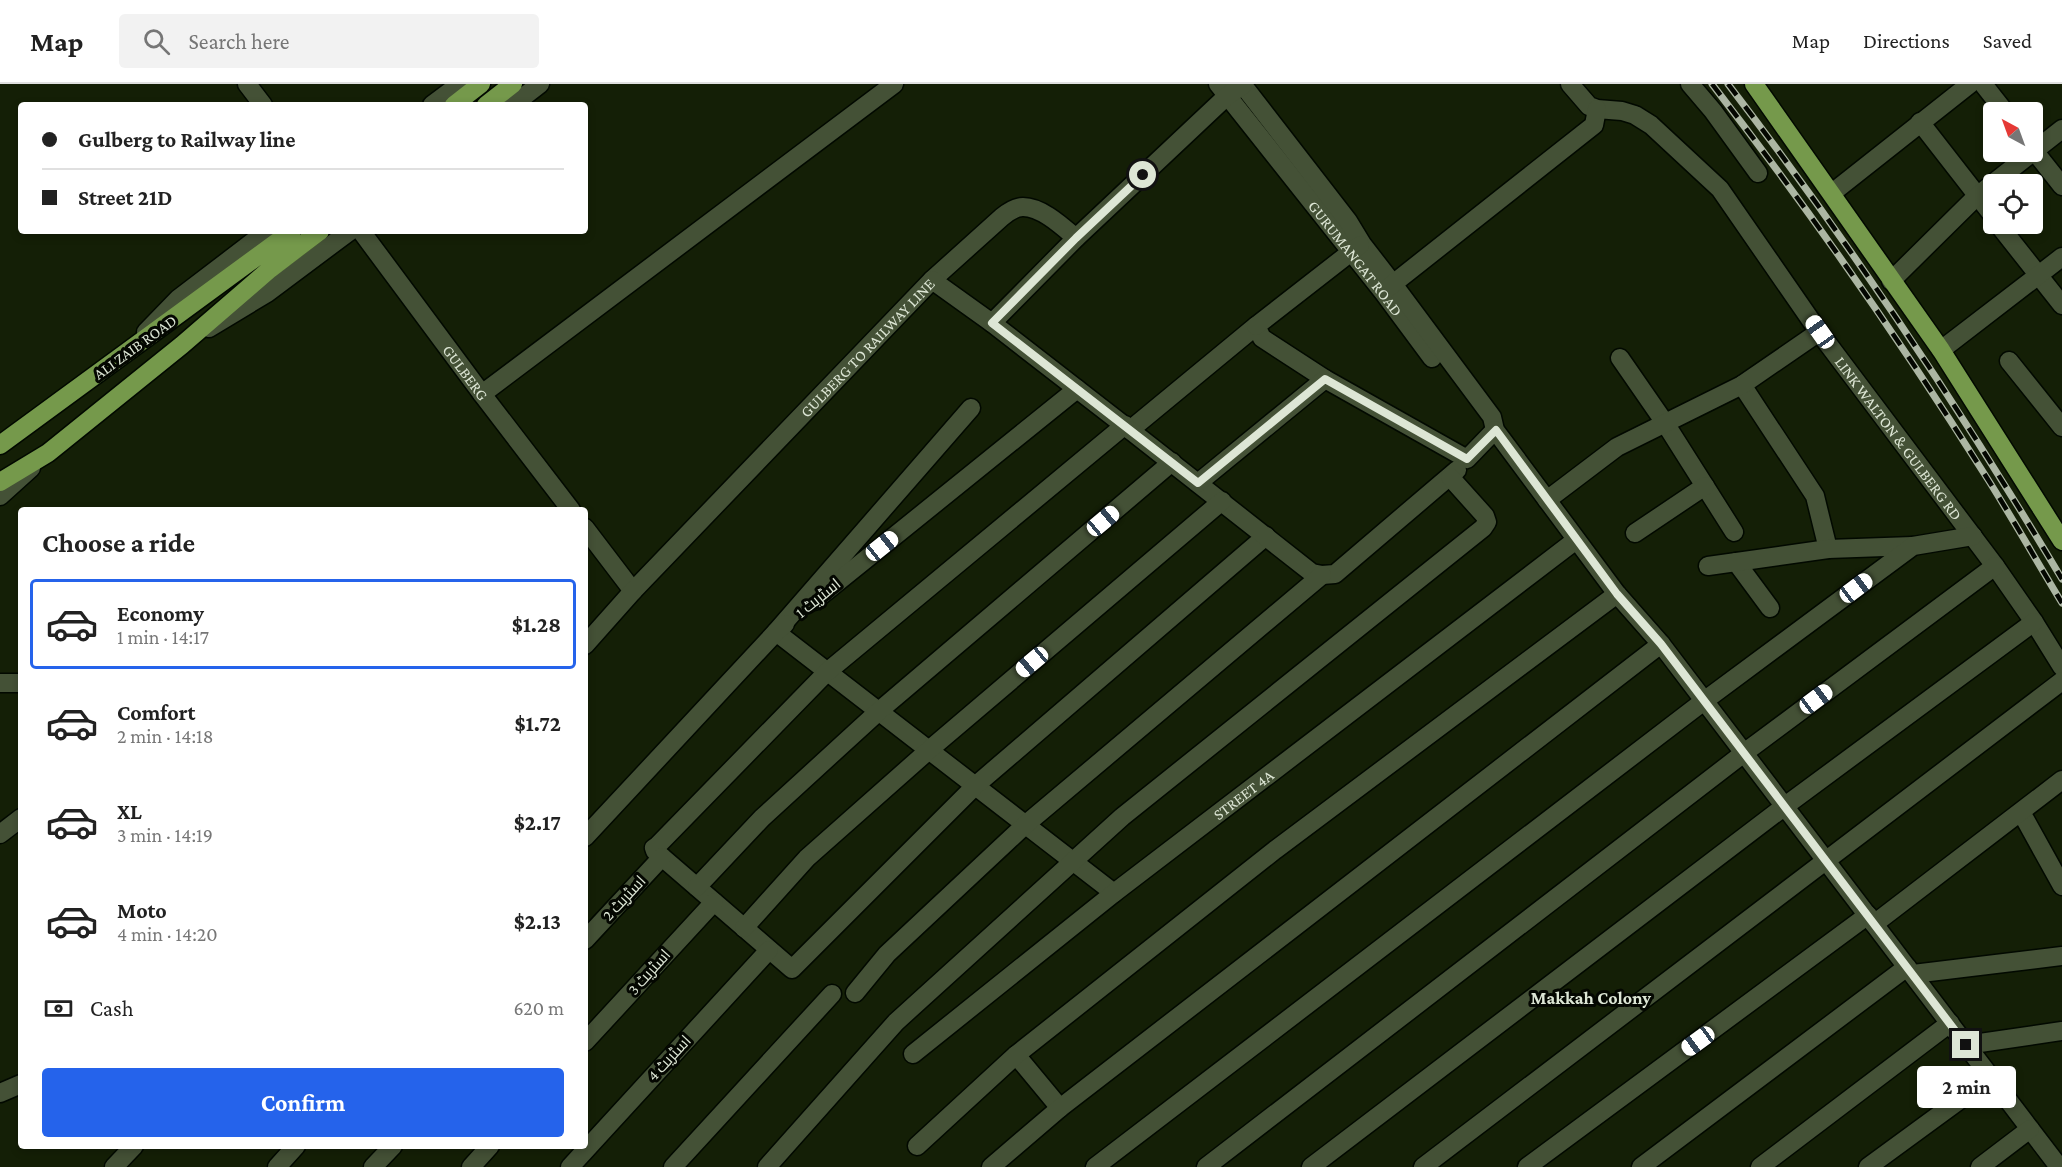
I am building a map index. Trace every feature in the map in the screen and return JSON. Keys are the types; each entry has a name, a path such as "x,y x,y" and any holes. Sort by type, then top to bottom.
{"main road":[{"path":"458,102 481,84"},
{"path":"490,102 513,84"},
{"path":"1754,84 1941,350 2062,541"},
{"path":"266,262 289,234"},
{"path":"266,262 315,234"},
{"name":"ALI ZAIB ROAD","path":"2,442 126,353 266,262"},
{"name":"ALI ZAIB ROAD","path":"0,482 48,453 182,345 266,262"}],"street":[{"path":"247,84 261,102"},
{"path":"436,102 460,84"},
{"path":"517,102 540,84"},
{"path":"482,394 894,84"},
{"path":"1388,288 1594,125 1597,109 1589,106 1580,98 1570,84"},
{"path":"1690,84 1713,111 1758,173"},
{"path":"1832,193 1970,84"},
{"path":"1983,84 1997,102"},
{"path":"992,323 1222,90 1243,85 1348,220 1356,247 1491,417 1496,430 1576,540 1617,594 1661,644 2059,1167"},
{"name":"GURUMANGAT ROAD","path":"1222,90 1356,247"},
{"name":"LINK WALTON & GULBERG RD","path":"1597,109 1622,111 1635,115 1651,125 1720,189 1820,332 1995,566 2062,667"},
{"path":"1920,122 1983,203"},
{"path":"2043,143 2062,129"},
{"path":"2043,161 2062,186"},
{"path":"1891,281 1977,196 2018,162"},
{"path":"933,280 1012,209 1024,207 1036,210 1062,226 1076,238"},
{"path":"126,353 178,299 263,234"},
{"path":"182,345 267,292 346,234"},
{"name":"GULBERG","path":"363,234 569,507"},
{"path":"2006,234 2062,305"},
{"path":"1266,537 975,786 792,969 655,851 654,848 827,672 1128,427 1356,247"},
{"path":"1941,350 2062,257"},
{"name":"GULBERG TO RAILWAY LINE","path":"588,642 633,591 933,280 1128,427 1312,573 1322,575"},
{"path":"1256,326 1262,338 1325,379 1467,459"},
{"path":"1547,500 1617,447 1742,385 1820,332"},
{"path":"1620,358 1665,423 1734,532"},
{"path":"2009,361 2062,427"},
{"path":"1198,483 1325,379"},
{"path":"1742,385 1815,496 1828,549"},
{"name":"اسٹریٹ 1","path":"588,834 776,632 1077,389"},
{"path":"971,408 776,632 1114,893"},
{"path":"855,993 887,954 1025,825 1322,575 1335,574 1450,477 1496,430"},
{"name":"ALI ZAIB ROAD","path":"0,496 48,453"},
{"path":"697,887 762,818 879,711 1172,462"},
{"path":"767,1167 896,1022 1122,817 1483,528 1487,522 1485,516 1450,477"},
{"path":"1635,533 1705,486"},
{"path":"744,928 807,858 928,750 1222,501"},
{"path":"588,532 633,591"},
{"path":"1708,566 1828,549 1913,546 1973,536"},
{"name":"STREET 4A","path":"913,1053 1114,893 1576,540"},
{"path":"1095,1167 1704,700 1913,546"},
{"path":"1737,562 1770,608"},
{"path":"1206,1167 1744,753 1995,566"},
{"path":"917,1146 1016,1055 1275,850 1617,594"},
{"path":"1311,1167 1785,806 2034,622"},
{"path":"991,1167 1060,1108 1661,644"},
{"path":"1423,1167 2062,681"},
{"path":"0,683 18,683"},
{"path":"1527,1167 2021,812 2062,780"},
{"path":"2021,812 2062,886"},
{"path":"0,834 18,820"},
{"name":"اسٹریٹ 2","path":"588,937 662,857"},
{"name":"اسٹریٹ 3","path":"588,1039 714,902"},
{"name":"اسٹریٹ 4","path":"588,1147 769,950"},
{"path":"1641,1167 1910,971 2062,956"},
{"path":"673,1167 832,994"},
{"path":"1760,1167 1950,1023"},
{"path":"1966,1045 2062,1030"},
{"path":"1016,1055 1060,1108"},
{"path":"1868,1167 1990,1077"},
{"path":"0,1093 18,1085"},
{"path":"1980,1167 2030,1129"},
{"path":"114,1167 131,1149"},
{"path":"277,1167 293,1149"},
{"path":"373,1167 390,1149"},
{"path":"471,1167 487,1149"},
{"name":"اسٹریٹ 4","path":"570,1167 587,1149"}],"railway":[{"path":"1712,84 1820,229 1922,377 1987,478 2062,603"},
{"path":"1728,84 1817,204 1902,327 1984,452 2062,579"}],"district":[{"name":"Makkah Colony","path":"1591,998"}],"route":[{"path":"1143,175 1076,238 992,323 1198,483 1325,379 1467,459 1496,430 1617,594 1661,644 1966,1045"}]}
